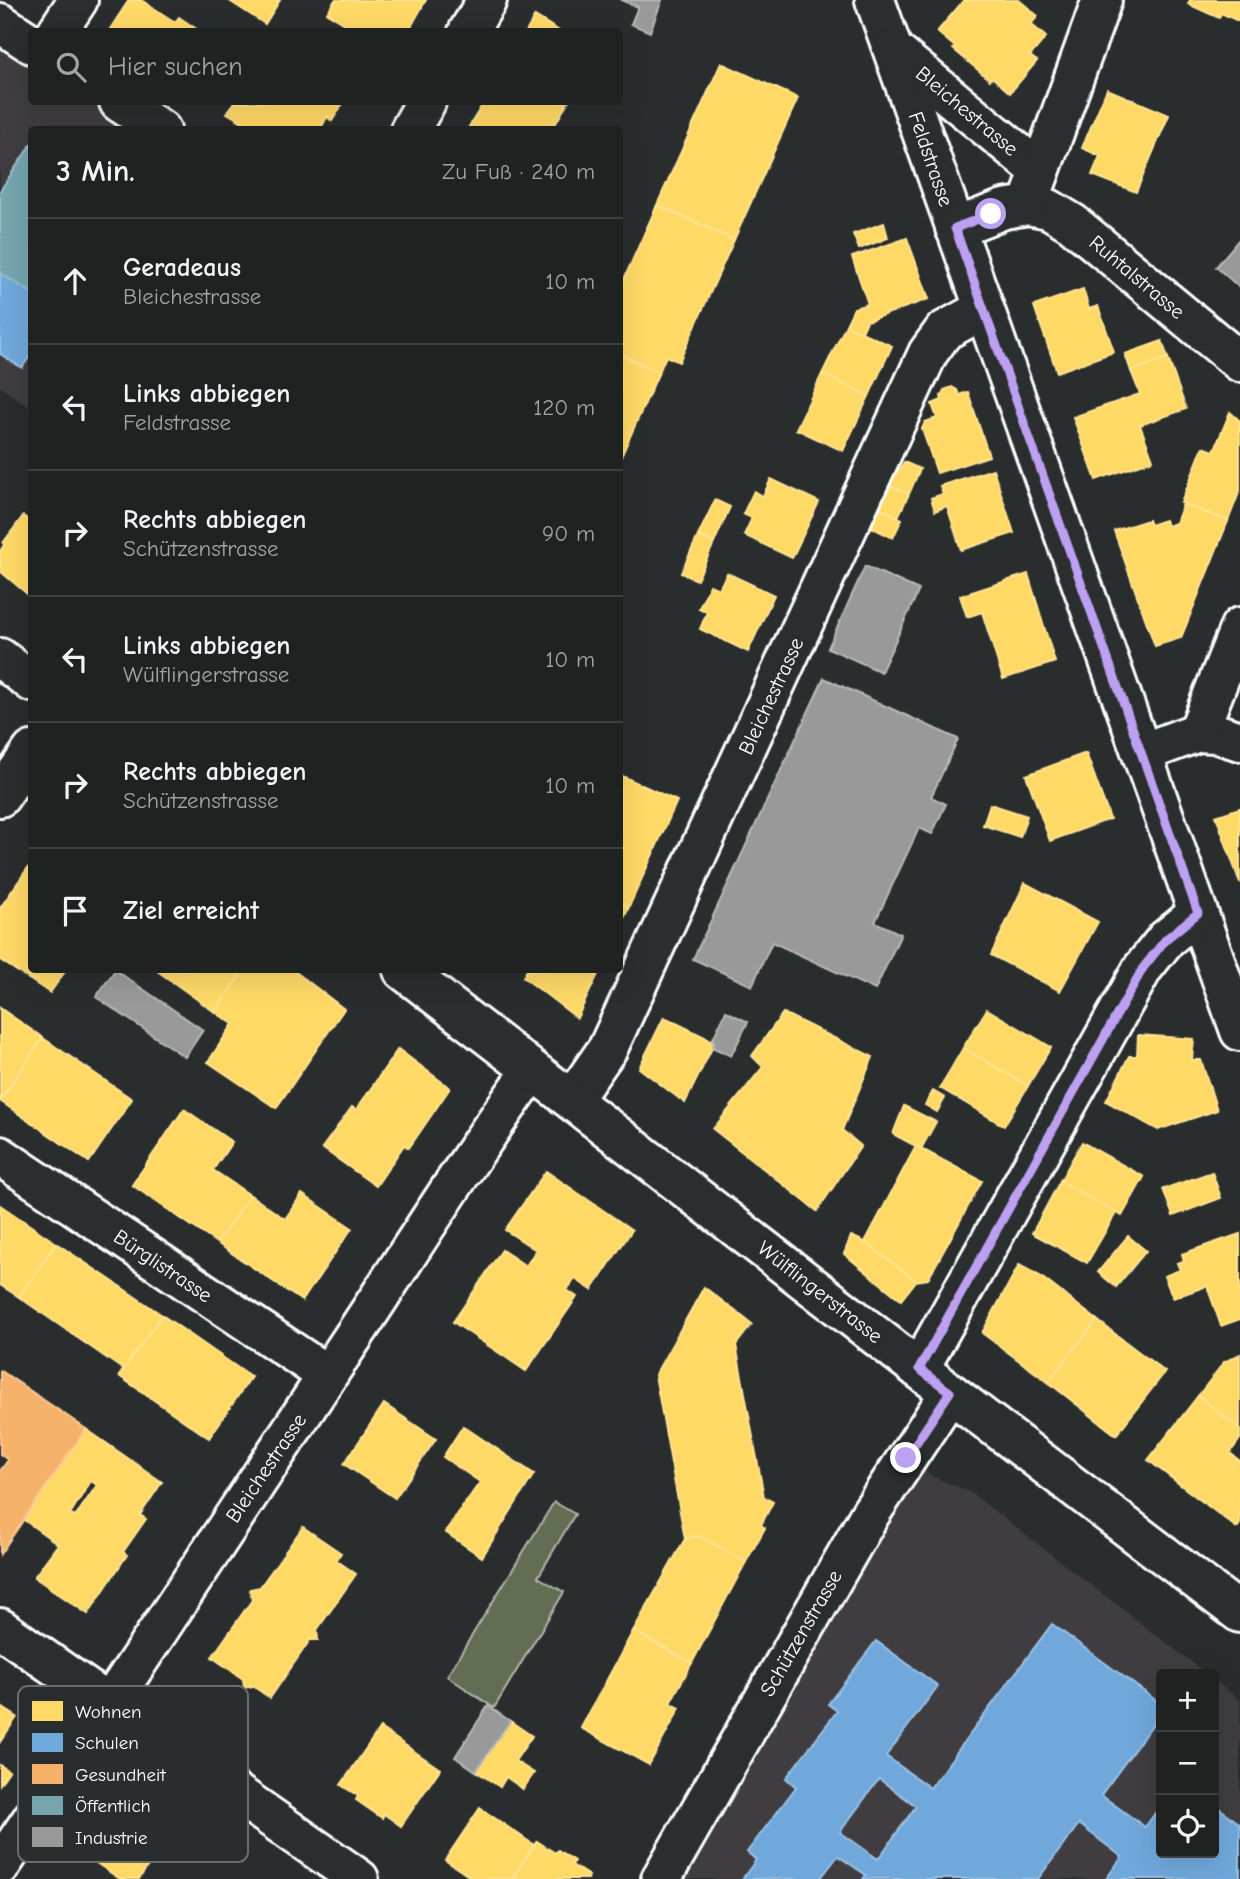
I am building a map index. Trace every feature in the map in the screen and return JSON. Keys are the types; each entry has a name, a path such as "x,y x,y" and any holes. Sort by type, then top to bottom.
{"street":[{"path":"60,28 78,0"},
{"path":"470,28 487,0"},
{"name":"Feldstrasse","path":"875,0 1240,1031"},
{"name":"Bleichestrasse","path":"893,50 1034,188 1102,0"},
{"path":"0,23 28,41"},
{"path":"124,105 155,126"},
{"path":"412,126 424,105"},
{"path":"955,228 1004,209 1034,188"},
{"name":"Ruhtalstrasse","path":"1034,188 1049,209 1072,223 1240,362"},
{"name":"Bleichestrasse","path":"572,1100 608,1048 928,353 944,331 984,309"},
{"path":"1198,732 1240,627"},
{"path":"0,659 28,679"},
{"path":"1142,752 1198,732 1215,733 1240,741"},
{"path":"0,797 28,757"},
{"path":"919,1369 1143,968 1166,939 1198,913"},
{"name":"Wülflingerstrasse","path":"407,973 1240,1613"},
{"name":"Bleichestrasse","path":"123,1686 532,1070"},
{"name":"Bürglistrasse","path":"0,1156 327,1376"},
{"name":"Schützenstrasse","path":"661,1879 870,1514 950,1392"},
{"path":"0,1628 84,1686"},
{"path":"248,1801 359,1879"},
{"name":"Bleichestrasse","path":"0,1866 18,1840"}],"shaded area":[{"path":"0,23 28,42 28,105 105,105 129,126 28,126 28,406 0,387"},
{"path":"906,1458 934,1477 970,1492 1200,1669 1156,1669 1156,1858 1219,1858 1219,1684 1240,1700 1240,1879 661,1879"}],"green space":[{"path":"554,1502 575,1514 538,1577 564,1592 494,1708 447,1676"}],"building: Wohnen":[{"path":"129,0 141,0 175,22 179,17 195,28 111,28"},
{"path":"228,0 280,0 265,24"},
{"path":"335,0 426,0 410,28 351,28 327,13"},
{"path":"964,0 1019,0 1038,16 1031,24 1046,37 1030,56 1037,61 1010,93 992,77 990,80 937,32"},
{"path":"1190,0 1240,0 1240,22 1221,13 1219,18 1188,4"},
{"path":"535,16 554,28 528,28"},
{"path":"721,63 798,98 734,240 657,205"},
{"path":"1107,89 1169,115 1136,192 1092,175 1100,156 1082,148"},
{"path":"232,105 342,105 332,121 327,117 322,126 249,126 227,113"},
{"path":"482,105 566,105 554,126 469,126"},
{"path":"657,205 734,240 679,362 666,356 659,372 623,355 623,281"},
{"path":"884,223 888,238 859,249 853,234"},
{"path":"907,238 929,299 867,321 862,332 846,325 854,308 868,304 852,257"},
{"path":"1083,289 1089,309 1098,306 1114,352 1057,372 1034,306"},
{"path":"846,325 892,346 869,396 822,374"},
{"path":"1162,341 1168,358 1131,371 1125,354"},
{"path":"623,355 659,372 623,452"},
{"path":"1168,358 1186,409 1140,425 1153,460 1096,480 1073,417 1140,394 1131,371"},
{"path":"822,374 869,396 843,451 796,429"},
{"path":"952,387 959,395 968,392 989,456 937,473 922,429 925,422 937,418 932,404 942,400 944,390"},
{"path":"1230,412 1240,421 1240,490 1228,521 1181,503 1203,447 1214,451"},
{"path":"904,462 920,469 909,494 886,484 895,466 900,469"},
{"path":"993,469 1014,533 961,550 947,506 935,511 931,498 943,494 940,486"},
{"path":"771,479 819,502 792,558 744,535 752,518 743,514 754,491 763,496"},
{"path":"886,484 909,494 898,517 876,506"},
{"path":"715,500 730,507 714,543 698,536"},
{"path":"1183,504 1228,521 1181,638 1155,646 1114,531 1148,520 1150,525 1165,520 1167,526 1176,523"},
{"path":"876,506 902,519 893,538 867,525"},
{"path":"23,516 28,519 28,595 0,571 0,551"},
{"path":"698,536 714,543 697,580 681,573"},
{"path":"727,573 774,595 748,652 700,629 707,612 699,608 710,585 719,589"},
{"path":"1028,574 1055,662 1003,679 982,612 967,617 960,596"},
{"path":"1086,753 1110,819 1050,841 1026,775"},
{"path":"623,776 677,801 629,907 623,904"},
{"path":"990,804 1027,816 1020,837 983,825"},
{"path":"1240,808 1240,883 1216,816"},
{"path":"28,868 28,973 64,973 50,993 0,960 0,908"},
{"path":"1025,883 1098,922 1060,991 991,955"},
{"path":"623,904 629,907 623,920"},
{"path":"160,973 242,973 215,1012"},
{"path":"242,973 297,973 344,1009 276,1108 208,1062 233,1024 215,1012"},
{"path":"525,973 599,973 577,1018 523,977"},
{"path":"0,1008 43,1038 0,1100"},
{"path":"987,1009 1051,1047 1028,1086 963,1048"},
{"path":"783,1013 873,1057 842,1130 861,1146 817,1211 713,1129 763,1067 752,1056"},
{"path":"664,1017 715,1042 685,1103 639,1068"},
{"path":"1138,1035 1194,1039 1192,1060 1201,1060 1217,1110 1158,1130 1106,1101 1129,1056 1137,1056"},
{"path":"43,1038 132,1099 89,1162 0,1101"},
{"path":"963,1048 1028,1086 1004,1126 940,1088"},
{"path":"398,1049 450,1088 409,1148 404,1145 376,1186 322,1148 352,1107 356,1110"},
{"path":"933,1091 945,1098 937,1112 925,1105"},
{"path":"904,1106 936,1122 921,1149 893,1134"},
{"path":"184,1109 232,1142 213,1170 250,1195 217,1243 132,1185"},
{"path":"1082,1142 1144,1177 1122,1216 1060,1181"},
{"path":"916,1146 982,1181 928,1279 916,1281 865,1242"},
{"path":"546,1171 632,1230 592,1290 575,1279 567,1290 577,1297 526,1371 453,1322 502,1250 526,1266 536,1250 505,1230"},
{"path":"1212,1172 1221,1198 1173,1216 1163,1189"},
{"path":"1060,1181 1116,1213 1087,1263 1032,1233"},
{"path":"302,1194 352,1228 302,1301 217,1243 250,1195 285,1219"},
{"path":"0,1205 56,1243 19,1297 0,1285"},
{"path":"1240,1234 1240,1319 1221,1326 1207,1286 1173,1298 1164,1276 1180,1270 1177,1263 1184,1261 1182,1254"},
{"path":"851,1236 865,1242 916,1281 901,1300 844,1254"},
{"path":"1128,1236 1146,1251 1116,1287 1098,1272"},
{"path":"56,1243 162,1315 124,1370 19,1297"},
{"path":"1019,1265 1040,1276 1097,1320 1048,1382 982,1333"},
{"path":"704,1287 752,1324 736,1345 764,1497 773,1502 761,1525 765,1528 746,1562 699,1536 685,1539 655,1375"},
{"path":"162,1315 251,1377 209,1438 119,1376"},
{"path":"1097,1320 1165,1372 1116,1435 1048,1382"},
{"path":"1240,1354 1240,1429 1198,1396 1224,1362"},
{"path":"1198,1396 1240,1429 1240,1439 1230,1453 1240,1461 1240,1524 1237,1528 1148,1460"},
{"path":"384,1404 436,1439 395,1498 344,1464"},
{"path":"463,1426 534,1474 482,1557 445,1532 480,1482 443,1457"},
{"path":"86,1429 162,1482 140,1515 146,1519 123,1552 127,1555 88,1614 34,1577 58,1544 24,1520","holes":["91,1481 97,1485 75,1517 70,1514"]},
{"path":"303,1527 341,1553 336,1560 356,1574 317,1630 318,1640 310,1640 270,1698 253,1686 244,1686 243,1679 212,1657 252,1600 250,1589 260,1587"},
{"path":"699,1536 746,1562 692,1663 633,1631 685,1539"},
{"path":"633,1631 692,1663 670,1703 680,1708 649,1765 581,1728"},
{"path":"0,1706 17,1717 0,1742"},
{"path":"510,1721 532,1736 515,1761 534,1773 523,1789 506,1777 500,1787 476,1771"},
{"path":"380,1728 440,1769 401,1826 384,1814 382,1818 356,1800 358,1796 341,1785"},
{"path":"0,1765 9,1771 0,1784"},
{"path":"480,1808 534,1845 512,1879 473,1879 445,1860"},
{"path":"537,1841 574,1861 572,1865 589,1876 587,1879 512,1879"},
{"path":"95,1862 151,1862 139,1879 120,1879"}],"building: Schulen":[{"path":"28,149 28,359 22,368 0,354 0,191"},
{"path":"1052,1624 1156,1700 1156,1720 1101,1795 1145,1827 1156,1812 1156,1858 1219,1858 1219,1808 1240,1824 1240,1879 1106,1879 1122,1857 1079,1824 1038,1879 863,1879 866,1875 838,1856 820,1879 742,1879 756,1860 747,1852 796,1787 786,1778 837,1711 828,1704 876,1641 938,1686 886,1756 930,1788","holes":["879,1779 916,1806 878,1859 840,1832"]}],"building: Gesundheit":[{"path":"0,1370 86,1429 0,1554 0,1471 8,1460 0,1454"}],"building: Öffentlich":[{"path":"28,149 28,290 0,273 0,191"}],"building: Industrie":[{"path":"621,0 662,0 650,32 631,24 638,7"},
{"path":"1240,238 1240,288 1216,267"},
{"path":"865,566 919,590 881,672 828,648"},
{"path":"824,678 958,739 931,797 946,804 932,834 919,828 875,922 901,934 875,990 772,942 752,986 693,959"},
{"path":"113,973 119,973 203,1030 185,1057 96,997"},
{"path":"726,1011 748,1022 731,1056 712,1047 715,1042 712,1041"},
{"path":"488,1706 510,1721 476,1771 455,1757"}],"route":[{"path":"906,1458 950,1392 919,1369 1143,968 1166,939 1198,913 955,228 991,214"}]}
